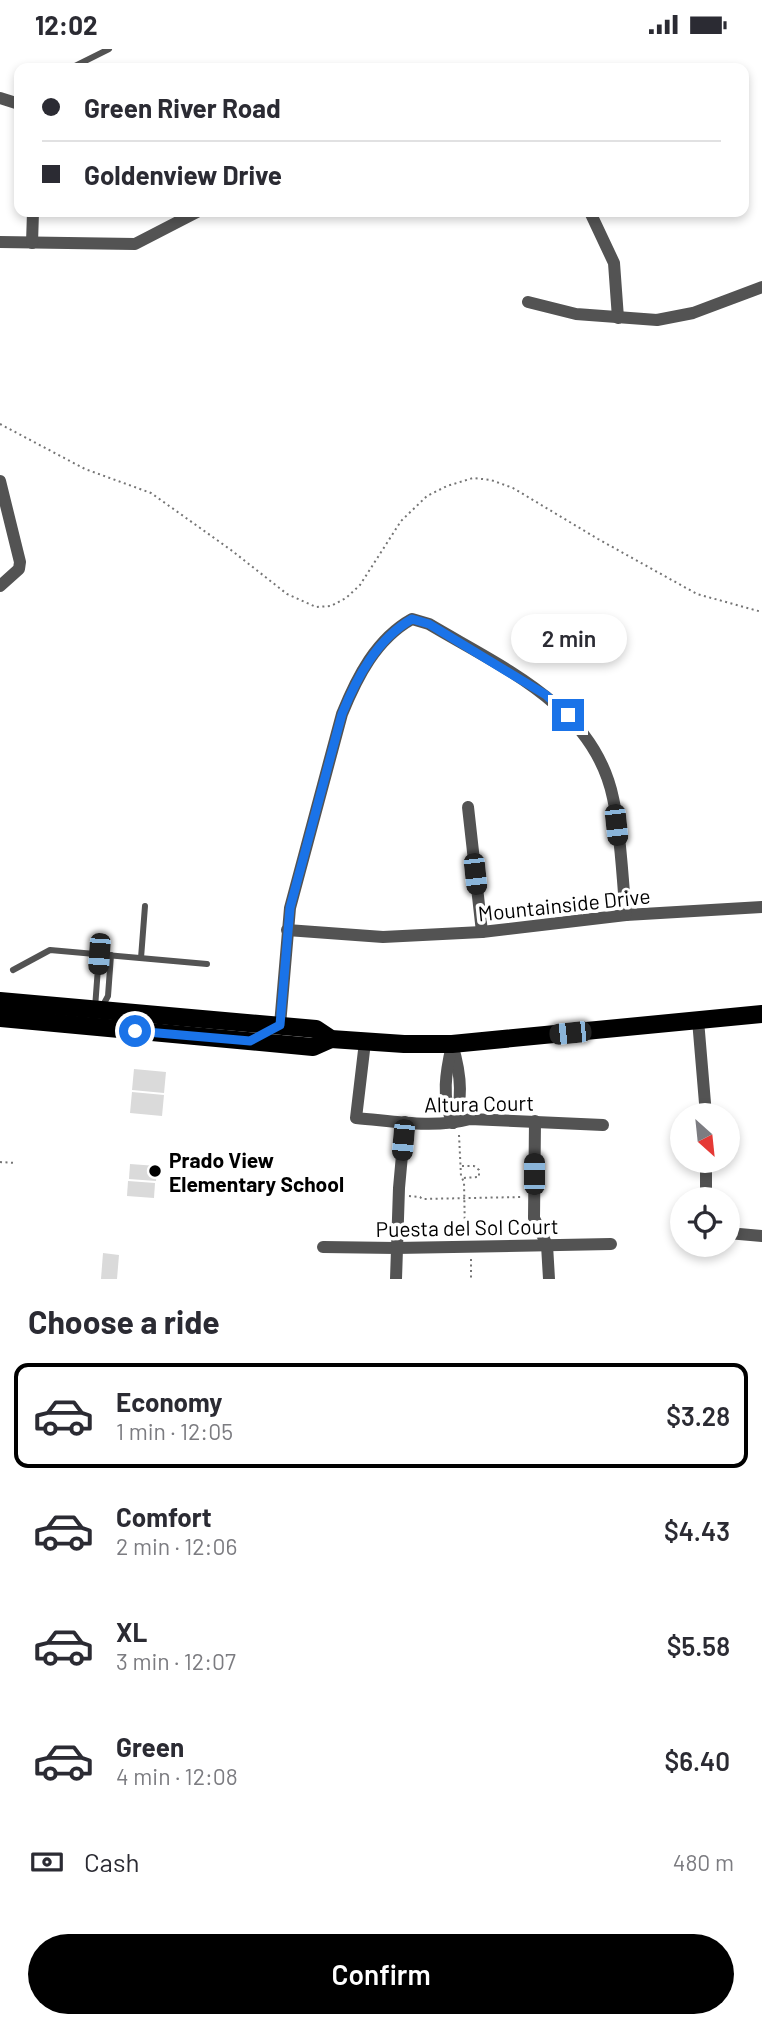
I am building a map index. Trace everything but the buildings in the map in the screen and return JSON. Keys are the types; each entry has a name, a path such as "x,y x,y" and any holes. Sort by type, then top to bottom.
{"main road":[{"path":"0,1000 316,1029 331,1039 452,1044 762,1014"},
{"path":"85,1026 98,1008"},
{"path":"0,1018 313,1047 331,1039"},
{"path":"250,1041 280,1025"}],"street":[{"path":"33,217 33,243"},
{"path":"0,242 135,244 187,217"},
{"path":"592,217 614,263 618,317"},
{"path":"528,302 576,314 657,320 693,313 762,287"},
{"path":"0,481 20,562 19,569 0,586"},
{"path":"280,1025 287,930 298,872 342,714 369,660 397,628 412,619 429,624 546,695 568,715 590,742 601,760 614,799 626,915"},
{"path":"468,807 482,932"},
{"name":"Mountainside Drive","path":"287,930 383,937 482,932 626,915 762,907"},
{"path":"698,1020 705,1103"},
{"name":"Altura Court","path":"365,1042 356,1118 456,1129 470,1119 603,1125"},
{"path":"452,1044 447,1070 446,1110 456,1129"},
{"path":"535,1121 534,1217 547,1245 549,1279"},
{"path":"396,1279 405,1122"},
{"path":"740,1234 762,1236"},
{"name":"Puesta del Sol Court","path":"323,1247 611,1244"}],"lane":[{"path":"81,63 109,49"},
{"path":"141,958 145,906"},
{"path":"13,970 50,950 207,964"},
{"path":"98,1008 99,954"},
{"path":"98,1008 108,996 111,955"}],"path":[{"path":"0,424 85,469 151,493 287,594 316,607 331,606 346,598 360,585 401,521 427,496 473,478 491,480 513,488 697,594 762,612"},
{"path":"456,1129 465,1199 466,1241"},
{"path":"0,1162 15,1163"},
{"path":"461,1166 474,1166 479,1170 479,1177 462,1178"},
{"path":"405,1195 422,1199 526,1197"},
{"path":"471,1260 471,1279"}],"shaded area":[{"path":"134,1069 166,1072 164,1093 132,1090"},
{"path":"132,1092 164,1095 162,1116 130,1113"},
{"path":"130,1164 157,1166 156,1181 129,1179"},
{"path":"128,1181 155,1183 154,1198 127,1196"},
{"path":"103,1253 119,1255 117,1279 101,1279"}],"place":[{"name":"Prado View Elementary School","path":"155,1171"}],"route":[{"path":"135,1031 250,1041 280,1025 290,908 342,714 369,660 397,628 412,619 429,624 546,695 568,715"}]}
